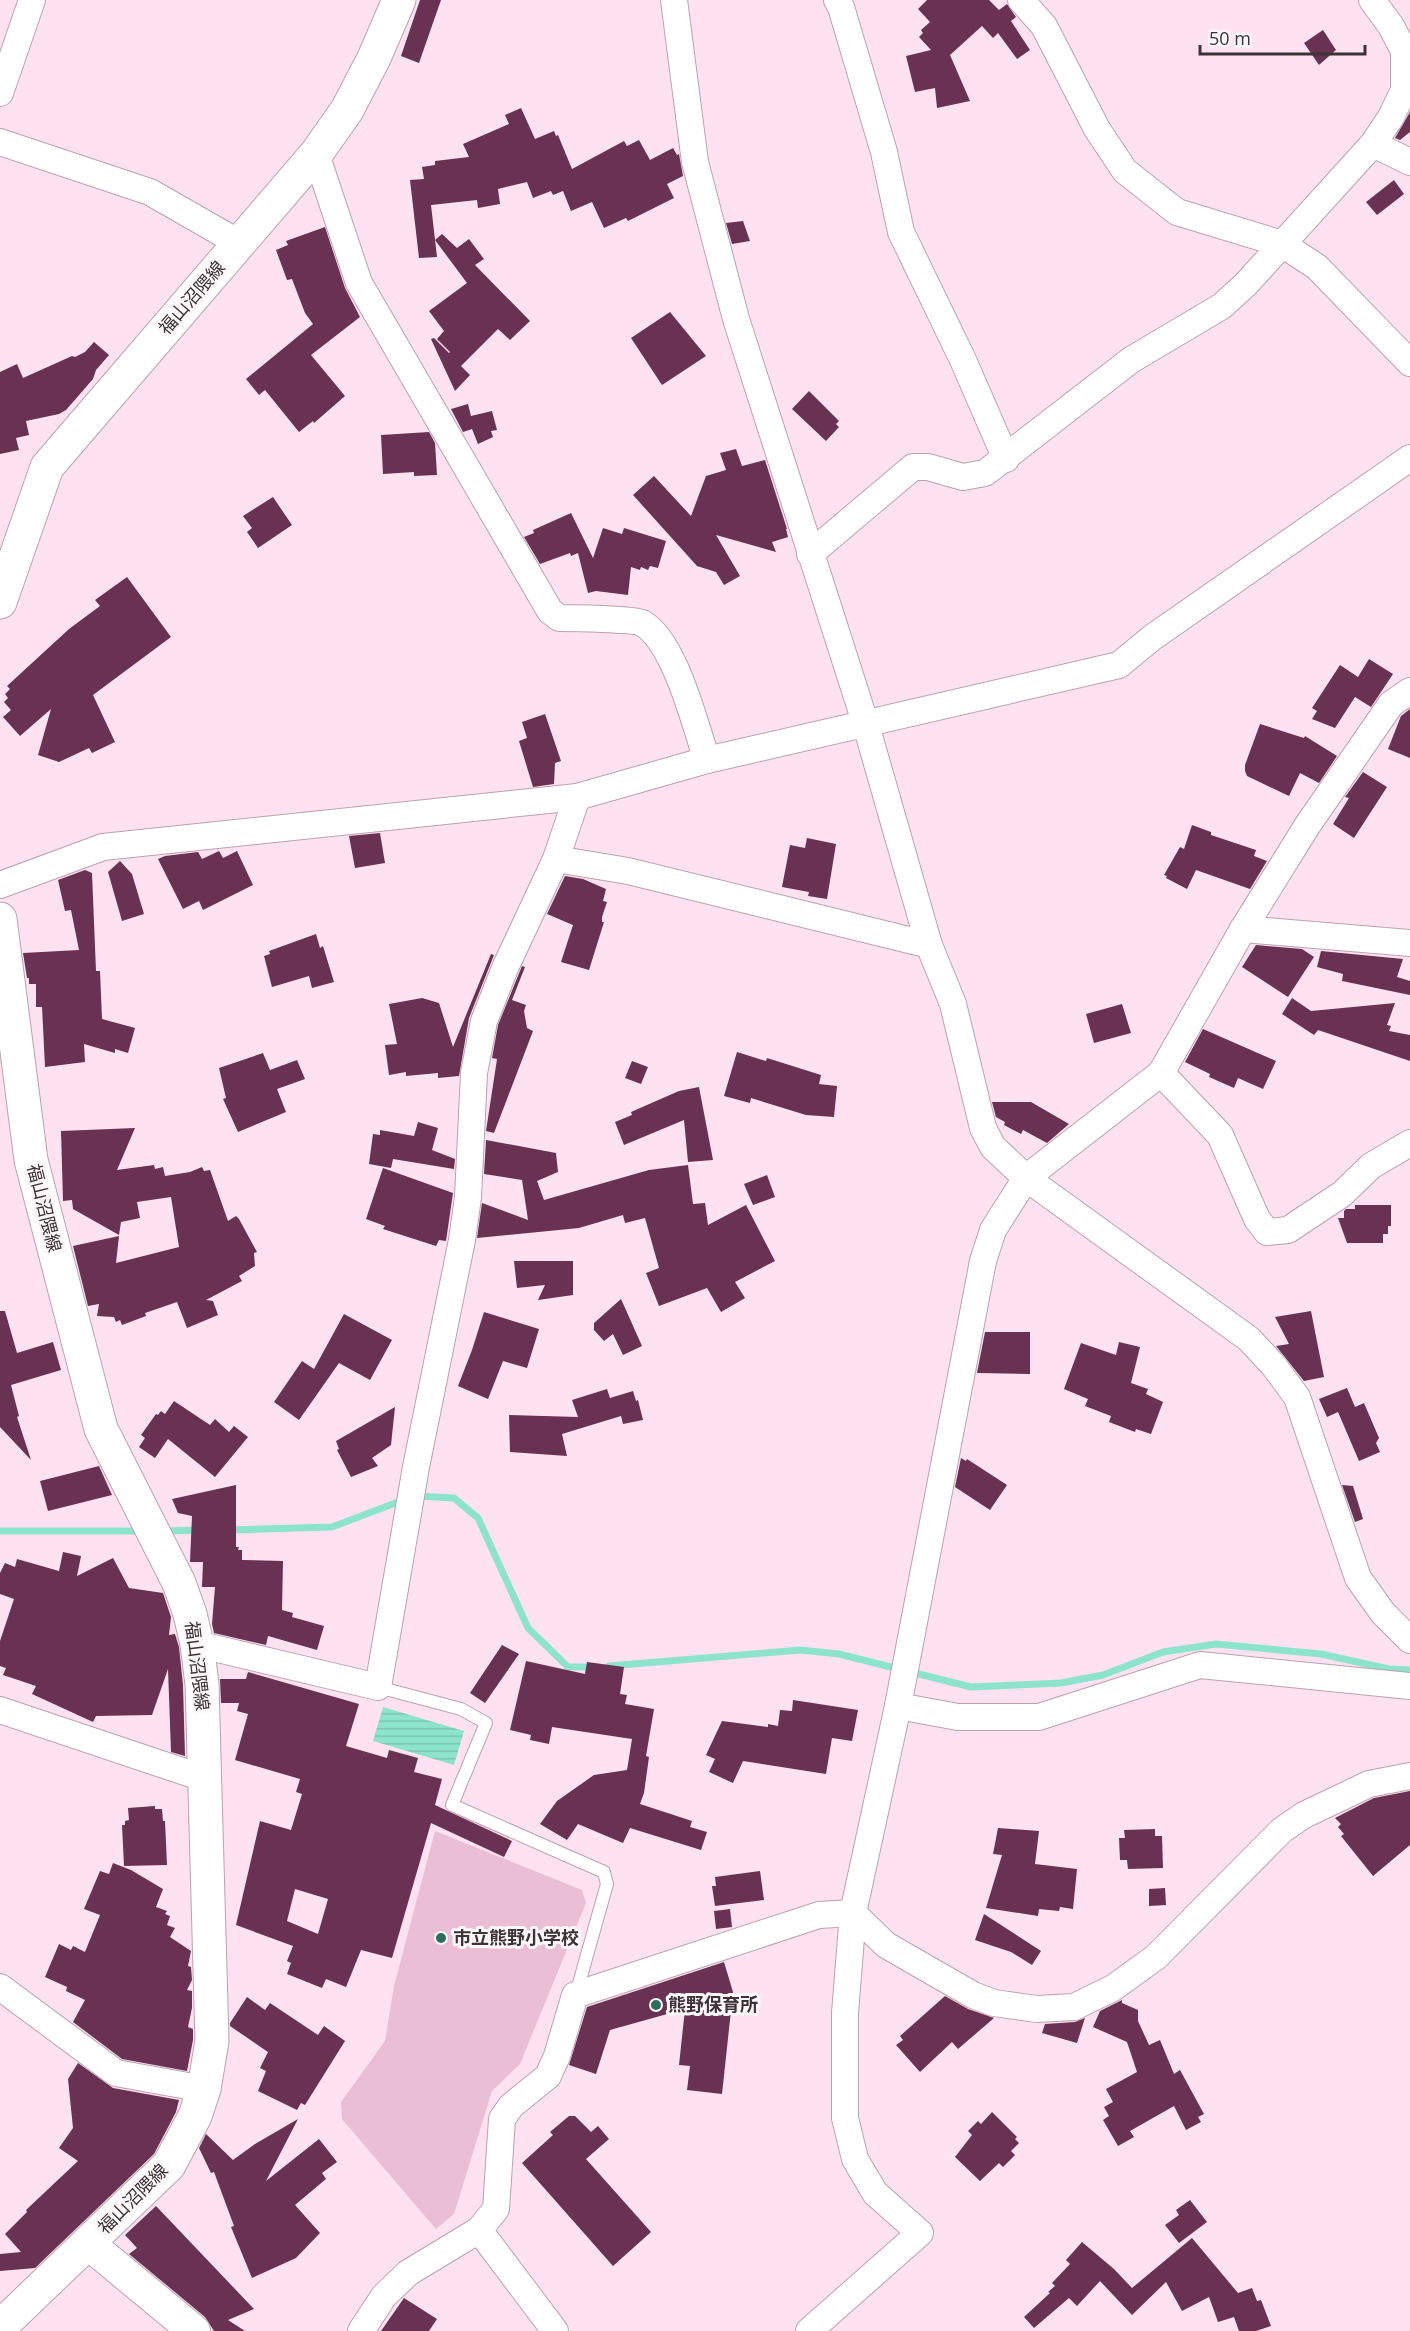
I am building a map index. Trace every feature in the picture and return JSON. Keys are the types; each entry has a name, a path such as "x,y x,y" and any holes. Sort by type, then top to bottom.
{"main road":[{"name":"福山沼隈線","path":"0,602 47,466 316,154 347,110 374,58 399,0"},
{"name":"福山沼隈線","path":"0,919 31,1161 101,1429 179,1583 197,1644 202,1684 206,1779 212,2041 204,2089 195,2116 169,2165 0,2327"}],"street":[{"path":"0,93 32,0"},
{"path":"674,0 695,162 736,319 866,725 929,945 954,1004 983,1128 993,1147 1026,1178 1249,1339 1274,1366 1297,1397 1358,1578 1383,1613 1410,1640"},
{"path":"837,0 884,152 901,232 963,360 1006,459"},
{"path":"1021,0 1044,26 1096,129 1125,171 1177,212 1282,244 1317,267 1410,363"},
{"path":"810,554 913,467 928,467 963,477 985,474 1131,360 1222,306 1246,284 1373,144 1391,117 1404,90 1404,51 1391,26 1372,0"},
{"path":"0,142 150,192 239,243"},
{"path":"1373,144 1410,162"},
{"path":"316,154 358,283 550,611 559,618 641,622 653,632 676,667 707,760"},
{"path":"0,885 103,847 577,797 707,760 1119,665 1153,637 1410,458"},
{"path":"809,2331 920,2233 875,2193 855,2159 845,2118 845,2013 854,1913 898,1706 983,1261 993,1230 1026,1178 1161,1073 1243,929 1307,826 1391,704 1410,691"},
{"path":"197,1644 378,1687 416,1467 462,1240 468,1197 474,1073 484,1022 505,968 556,859 577,797"},
{"path":"556,859 628,871 929,945"},
{"path":"1243,929 1410,943"},
{"path":"1161,1073 1220,1135 1257,1219 1268,1232 1288,1230 1342,1194 1371,1166 1410,1143"},
{"path":"898,1706 958,1716 1039,1716 1200,1665 1410,1686"},
{"path":"0,1710 206,1779"},
{"path":"361,2331 384,2296 408,2273 479,2230 496,2209 502,2119 511,2106 548,2076 557,2056 575,1995 819,1915 854,1913 886,1945 973,1995 993,2003 1037,2009 1074,2007 1113,1988 1156,1957 1282,1830 1304,1815 1369,1784 1410,1776"},
{"path":"0,1987 116,2073 204,2089"},
{"path":"479,2230 555,2331"},
{"path":"89,2244 194,2331"}],"lane":[{"path":"378,1687 461,1709 486,1723 452,1805 604,1872 607,1884 575,1995"}],"shaded area":[{"path":"383,1707 464,1731 454,1765 373,1741"},
{"path":"435,1831 582,1890 586,1903 520,2064 492,2091 454,2214 436,2229 342,2119 341,2102 385,2041 394,1986"}],"building":[{"path":"420,0 441,0 419,63 401,56"},
{"path":"927,0 989,0 999,10 1007,4 1016,17 1011,21 1030,50 1017,59 998,33 993,38 982,26 950,55 970,101 937,108 935,88 915,92 906,56 931,50 919,37 923,33 921,30 930,22 918,9"},
{"path":"1323,30 1336,50 1319,65 1304,43"},
{"path":"521,108 535,139 554,131 556,136 558,135 572,169 624,141 627,146 639,140 650,160 673,148 677,155 679,154 683,176 667,184 674,198 628,221 626,218 604,228 592,202 571,211 563,191 553,195 551,191 533,198 527,182 498,189 500,204 478,208 477,200 431,205 437,257 419,258 410,180 424,179 422,167 435,165 435,161 469,157 463,144 509,124 505,115"},
{"path":"1410,112 1410,132 1400,140 1395,138"},
{"path":"1394,180 1404,194 1377,215 1366,202"},
{"path":"743,221 750,241 732,244 726,223"},
{"path":"325,227 345,288 360,317 311,355 345,396 314,423 313,421 299,432 265,390 259,395 246,379 313,324 305,313 292,279 287,280 276,250 288,245 286,241"},
{"path":"442,234 457,248 469,239 484,259 475,265 530,321 510,340 498,329 461,366 470,375 455,391 431,339 434,338 449,353 437,339 444,331 429,311 467,283 435,240"},
{"path":"670,312 706,356 662,385 631,338"},
{"path":"94,342 109,355 96,370 93,379 66,410 59,414 26,421 29,435 16,438 19,450 0,454 0,372 17,364 23,378 85,352"},
{"path":"809,391 839,421 836,424 839,427 826,441 792,409"},
{"path":"468,404 471,416 492,411 497,430 491,431 493,437 478,444 472,429 463,432 451,409"},
{"path":"429,432 435,443 437,475 414,476 414,472 383,474 381,435"},
{"path":"736,449 742,466 765,460 788,537 772,542 776,552 716,535 740,576 724,585 716,572 697,566 633,495 654,476 691,516 706,476 726,470 720,453"},
{"path":"273,497 292,525 258,548 247,532 252,528 243,516"},
{"path":"571,513 593,558 603,528 622,534 624,528 666,541 658,568 650,566 648,570 641,567 640,570 631,567 628,595 596,591 588,593 578,553 571,556 570,553 540,564 524,537 534,533 533,530"},
{"path":"127,577 171,637 93,695 115,742 92,753 89,748 59,762 38,755 51,709 20,736 3,717 11,710 4,702 8,698 5,694 10,689 7,686 69,629 100,606 95,600"},
{"path":"1369,659 1393,674 1371,707 1355,697 1335,728 1312,719 1317,711 1312,708 1340,665 1358,677"},
{"path":"1410,709 1410,758 1388,749 1401,716"},
{"path":"545,714 561,761 555,763 554,784 533,787 519,741 527,738 522,722"},
{"path":"1260,724 1304,738 1305,736 1337,756 1319,783 1300,773 1289,796 1247,776 1245,765"},
{"path":"1363,772 1387,787 1354,838 1333,824 1349,798 1345,797"},
{"path":"1192,825 1211,832 1211,835 1256,850 1254,856 1267,861 1250,889 1196,870 1187,889 1166,878 1167,876 1164,875 1180,847 1184,849"},
{"path":"380,833 385,863 355,868 349,836"},
{"path":"807,838 836,844 827,899 808,896 809,892 782,887 790,845 805,848"},
{"path":"219,851 223,858 237,851 253,885 203,910 199,901 183,909 158,859 198,852 202,859"},
{"path":"120,861 132,874 144,914 122,921 108,872"},
{"path":"85,870 92,873 96,971 100,971 102,1019 135,1028 128,1053 115,1049 115,1053 84,1044 85,1062 45,1067 42,1007 36,1007 36,984 29,984 23,953 79,950 71,910 65,911 58,880"},
{"path":"565,876 583,879 606,889 603,901 607,902 602,917 602,922 604,922 589,970 561,962 573,925 547,914"},
{"path":"316,934 320,948 323,946 334,982 312,988 309,976 272,987 264,956 270,954 269,951"},
{"path":"1256,945 1302,949 1314,957 1288,997 1242,967"},
{"path":"1321,951 1403,959 1397,977 1410,981 1410,995 1342,981 1343,974 1317,967"},
{"path":"491,954 494,955 469,1018 459,1076 438,1078 438,1073 406,1076 406,1072 389,1075 385,1045 397,1044 389,1004 422,998 439,1003 453,1047"},
{"path":"522,966 525,967 512,1000 526,1005 524,1011 527,1028 533,1031 494,1133 486,1131 497,1059 492,1058 498,1025"},
{"path":"1292,998 1311,1011 1395,1003 1387,1025 1391,1026 1389,1031 1410,1035 1410,1061 1318,1030 1314,1035 1282,1014"},
{"path":"1122,1004 1131,1033 1094,1043 1086,1014"},
{"path":"1203,1029 1276,1061 1263,1089 1238,1078 1234,1088 1209,1077 1210,1074 1185,1062"},
{"path":"737,1052 766,1061 767,1058 821,1075 819,1084 837,1086 834,1117 806,1115 751,1098 750,1103 724,1096"},
{"path":"263,1053 270,1070 297,1060 305,1079 277,1089 286,1112 238,1132 223,1099 226,1098 219,1068"},
{"path":"632,1061 648,1067 641,1084 625,1078"},
{"path":"699,1087 713,1160 688,1162 684,1120 624,1145 615,1122 632,1115 631,1112 679,1091"},
{"path":"992,1102 1031,1102 1069,1124 1047,1143 1023,1130 1021,1134 1004,1125 1005,1122 996,1117"},
{"path":"418,1122 438,1128 432,1150 455,1159 454,1169 393,1159 391,1168 369,1164 373,1134 380,1135 380,1130 414,1136"},
{"path":"135,1128 117,1170 154,1165 155,1169 163,1167 165,1176 190,1172 202,1167 204,1171 210,1170 228,1221 236,1216 239,1219 257,1252 254,1253 255,1266 239,1276 242,1281 206,1300 213,1301 218,1315 187,1328 177,1302 145,1313 146,1316 122,1325 120,1320 116,1322 114,1317 97,1316 99,1304 88,1306 73,1246 119,1236 116,1263 179,1247 171,1197 137,1202 140,1218 121,1222 119,1235 73,1209 72,1200 63,1201 61,1131"},
{"path":"486,1140 556,1153 558,1172 537,1181 544,1200 649,1170 688,1165 693,1204 705,1203 708,1225 746,1205 775,1261 735,1282 745,1298 721,1312 707,1288 659,1306 646,1273 659,1268 645,1218 625,1223 623,1215 579,1228 477,1238 482,1203 528,1220 522,1180 484,1174"},
{"path":"383,1168 453,1193 446,1241 439,1240 436,1246 383,1229 385,1226 366,1219"},
{"path":"767,1175 775,1197 753,1205 744,1184"},
{"path":"1355,1205 1391,1205 1391,1226 1388,1226 1388,1234 1383,1234 1383,1243 1347,1243 1338,1218 1344,1218 1344,1211 1355,1209"},
{"path":"514,1261 573,1261 573,1295 538,1300 545,1285 517,1288"},
{"path":"621,1299 642,1346 623,1355 613,1334 604,1341 594,1330 594,1323"},
{"path":"0,1311 5,1311 17,1353 53,1342 61,1370 11,1385 19,1416 17,1417 31,1460 0,1427"},
{"path":"1311,1311 1324,1377 1304,1381 1276,1346 1289,1344 1275,1317"},
{"path":"484,1312 539,1329 527,1368 503,1361 488,1399 458,1386"},
{"path":"344,1314 392,1340 370,1380 339,1363 299,1420 274,1402 302,1361 314,1369"},
{"path":"985,1332 1030,1332 1030,1374 977,1373"},
{"path":"1119,1342 1140,1347 1131,1383 1148,1389 1146,1394 1163,1402 1151,1434 1136,1429 1135,1432 1109,1422 1111,1416 1085,1406 1088,1399 1064,1389 1081,1343 1116,1355"},
{"path":"1347,1388 1355,1407 1364,1403 1379,1438 1376,1443 1380,1452 1359,1461 1338,1412 1327,1417 1319,1399"},
{"path":"607,1389 610,1398 633,1391 643,1420 623,1424 621,1416 562,1434 567,1456 510,1452 509,1415 578,1417 572,1400"},
{"path":"174,1401 210,1425 215,1419 229,1432 234,1426 248,1437 215,1477 168,1439 155,1458 139,1447 145,1438 141,1435 156,1414 158,1415 161,1411 165,1414"},
{"path":"395,1407 391,1445 372,1458 378,1466 351,1477 337,1450 339,1449 336,1441"},
{"path":"961,1458 966,1461 967,1459 1007,1485 990,1510 955,1487"},
{"path":"99,1466 112,1495 48,1511 40,1481"},
{"path":"236,1485 236,1547 242,1550 242,1560 283,1561 282,1610 293,1613 292,1617 324,1626 317,1650 268,1636 266,1645 214,1633 212,1624 215,1587 202,1587 203,1562 190,1562 192,1516 178,1513 172,1499"},
{"path":"1342,1485 1353,1486 1363,1519 1355,1522"},
{"path":"63,1552 81,1556 77,1576 113,1558 129,1588 163,1593 171,1617 169,1635 175,1634 179,1647 183,1685 185,1756 171,1752 168,1669 152,1715 96,1716 93,1722 32,1694 36,1686 3,1675 6,1668 0,1666 0,1641 14,1599 0,1594 0,1573 5,1563 15,1567 17,1559 59,1571"},
{"path":"502,1645 519,1654 485,1703 470,1693"},
{"path":"526,1661 585,1674 587,1662 624,1667 620,1694 627,1695 625,1704 654,1709 646,1756 649,1757 644,1793 640,1804 692,1821 690,1827 707,1832 701,1850 630,1828 623,1843 578,1824 567,1840 540,1824 557,1801 594,1775 627,1770 632,1739 552,1727 549,1744 530,1740 531,1735 510,1730"},
{"path":"248,1672 359,1704 346,1746 387,1758 389,1750 418,1758 414,1772 442,1779 435,1805 512,1841 504,1857 431,1823 392,1958 361,1950 346,1987 326,1979 322,1988 287,1974 291,1963 287,1961 293,1946 236,1925 260,1821 291,1830 302,1794 296,1792 300,1779 235,1760 248,1714 237,1711 239,1703 221,1703 220,1679 246,1679","holes":["295,1889 328,1899 318,1934 287,1921"]},
{"path":"793,1700 858,1710 852,1741 832,1738 826,1774 743,1761 733,1783 709,1772 715,1759 706,1755 722,1721 768,1727 768,1724 778,1726 780,1710 792,1711"},
{"path":"1410,1791 1410,1845 1373,1876 1341,1836 1344,1834 1338,1827 1341,1824 1335,1818 1374,1798"},
{"path":"155,1806 155,1809 162,1809 163,1821 165,1821 167,1865 124,1866 122,1825 129,1820 128,1808"},
{"path":"998,1828 1039,1831 1035,1864 1077,1869 1073,1909 1060,1907 1059,1911 1039,1909 1038,1916 986,1908 1002,1855 993,1854"},
{"path":"1155,1829 1155,1836 1162,1836 1163,1868 1128,1869 1127,1860 1120,1860 1119,1838 1125,1838 1124,1830"},
{"path":"113,1863 131,1870 163,1889 156,1907 167,1911 165,1914 170,1916 167,1925 175,1928 170,1937 191,1951 188,1966 191,1967 192,1980 187,1990 192,1991 192,2008 188,2027 193,2029 193,2040 187,2071 122,2059 73,2022 85,2000 66,1991 67,1987 45,1977 59,1944 71,1950 73,1946 85,1952 100,1915 84,1909 100,1871 109,1874"},
{"path":"760,1871 764,1900 715,1906 712,1886 716,1886 715,1877"},
{"path":"1165,1888 1166,1905 1149,1906 1149,1889"},
{"path":"730,1909 732,1927 716,1929 714,1911"},
{"path":"984,1914 1041,1951 1032,1965 1011,1952 975,1940"},
{"path":"724,1962 733,1992 722,2094 687,2090 690,2066 679,2065 685,2009 610,2030 596,2074 569,2065 587,2007"},
{"path":"945,1996 968,2009 994,2018 958,2049 952,2042 920,2072 896,2045 903,2040 900,2036"},
{"path":"247,1997 265,2010 270,2003 318,2035 324,2026 345,2041 305,2105 301,2103 297,2110 258,2091 266,2071 260,2068 268,2052 230,2026"},
{"path":"1122,2000 1122,2003 1138,2010 1138,2021 1149,2045 1160,2040 1174,2074 1180,2070 1204,2114 1198,2117 1201,2122 1186,2130 1174,2106 1130,2131 1134,2137 1118,2146 1103,2120 1109,2116 1104,2107 1113,2102 1106,2089 1137,2072 1127,2042 1093,2027 1100,2011"},
{"path":"1085,2018 1077,2043 1042,2033 1045,2024 1075,2022"},
{"path":"78,2063 113,2088 179,2100 176,2112 154,2154 35,2268 0,2271 0,2254 21,2252 5,2234 27,2212 26,2210 78,2161 59,2148 73,2128 68,2079"},
{"path":"992,2112 1017,2137 1015,2139 1019,2143 1011,2151 1015,2155 1003,2167 999,2163 980,2181 955,2157 972,2135 968,2131 978,2121 981,2124"},
{"path":"569,2116 575,2116 591,2132 598,2126 609,2139 586,2159 651,2232 613,2266 522,2163 553,2135 550,2132"},
{"path":"298,2119 266,2181 319,2139 337,2162 322,2173 326,2179 295,2205 320,2233 296,2258 252,2278 231,2227 234,2226 214,2172 211,2173 199,2148 206,2134 233,2160"},
{"path":"1190,2200 1207,2222 1179,2243 1165,2225 1179,2215 1176,2210"},
{"path":"156,2206 254,2309 228,2320 245,2331 214,2331 205,2317 129,2254 137,2248 125,2235"},
{"path":"1192,2238 1238,2293 1252,2288 1257,2301 1261,2300 1271,2326 1256,2331 1239,2331 1234,2317 1218,2322 1209,2297 1182,2311 1166,2282 1132,2315 1100,2281 1077,2306 1069,2298 1034,2328 1024,2317 1050,2293 1048,2292 1055,2286 1052,2283 1070,2264 1066,2260 1082,2242 1132,2288"},
{"path":"404,2298 437,2319 429,2331 381,2331"}],"waterway":[{"path":"416,1496 454,1498 478,1518 528,1628 568,1667 595,1667"},
{"path":"227,1530 332,1527 406,1499"},
{"path":"164,1531 201,1530"},
{"path":"0,1531 141,1531"},
{"path":"609,1666 800,1650 839,1654 971,1687 1061,1683 1103,1675 1163,1652 1216,1644 1321,1654 1389,1669 1410,1670"}],"place":[{"name":"市立熊野小学校","path":"441,1938"},
{"name":"熊野保育所","path":"656,2005"}]}
